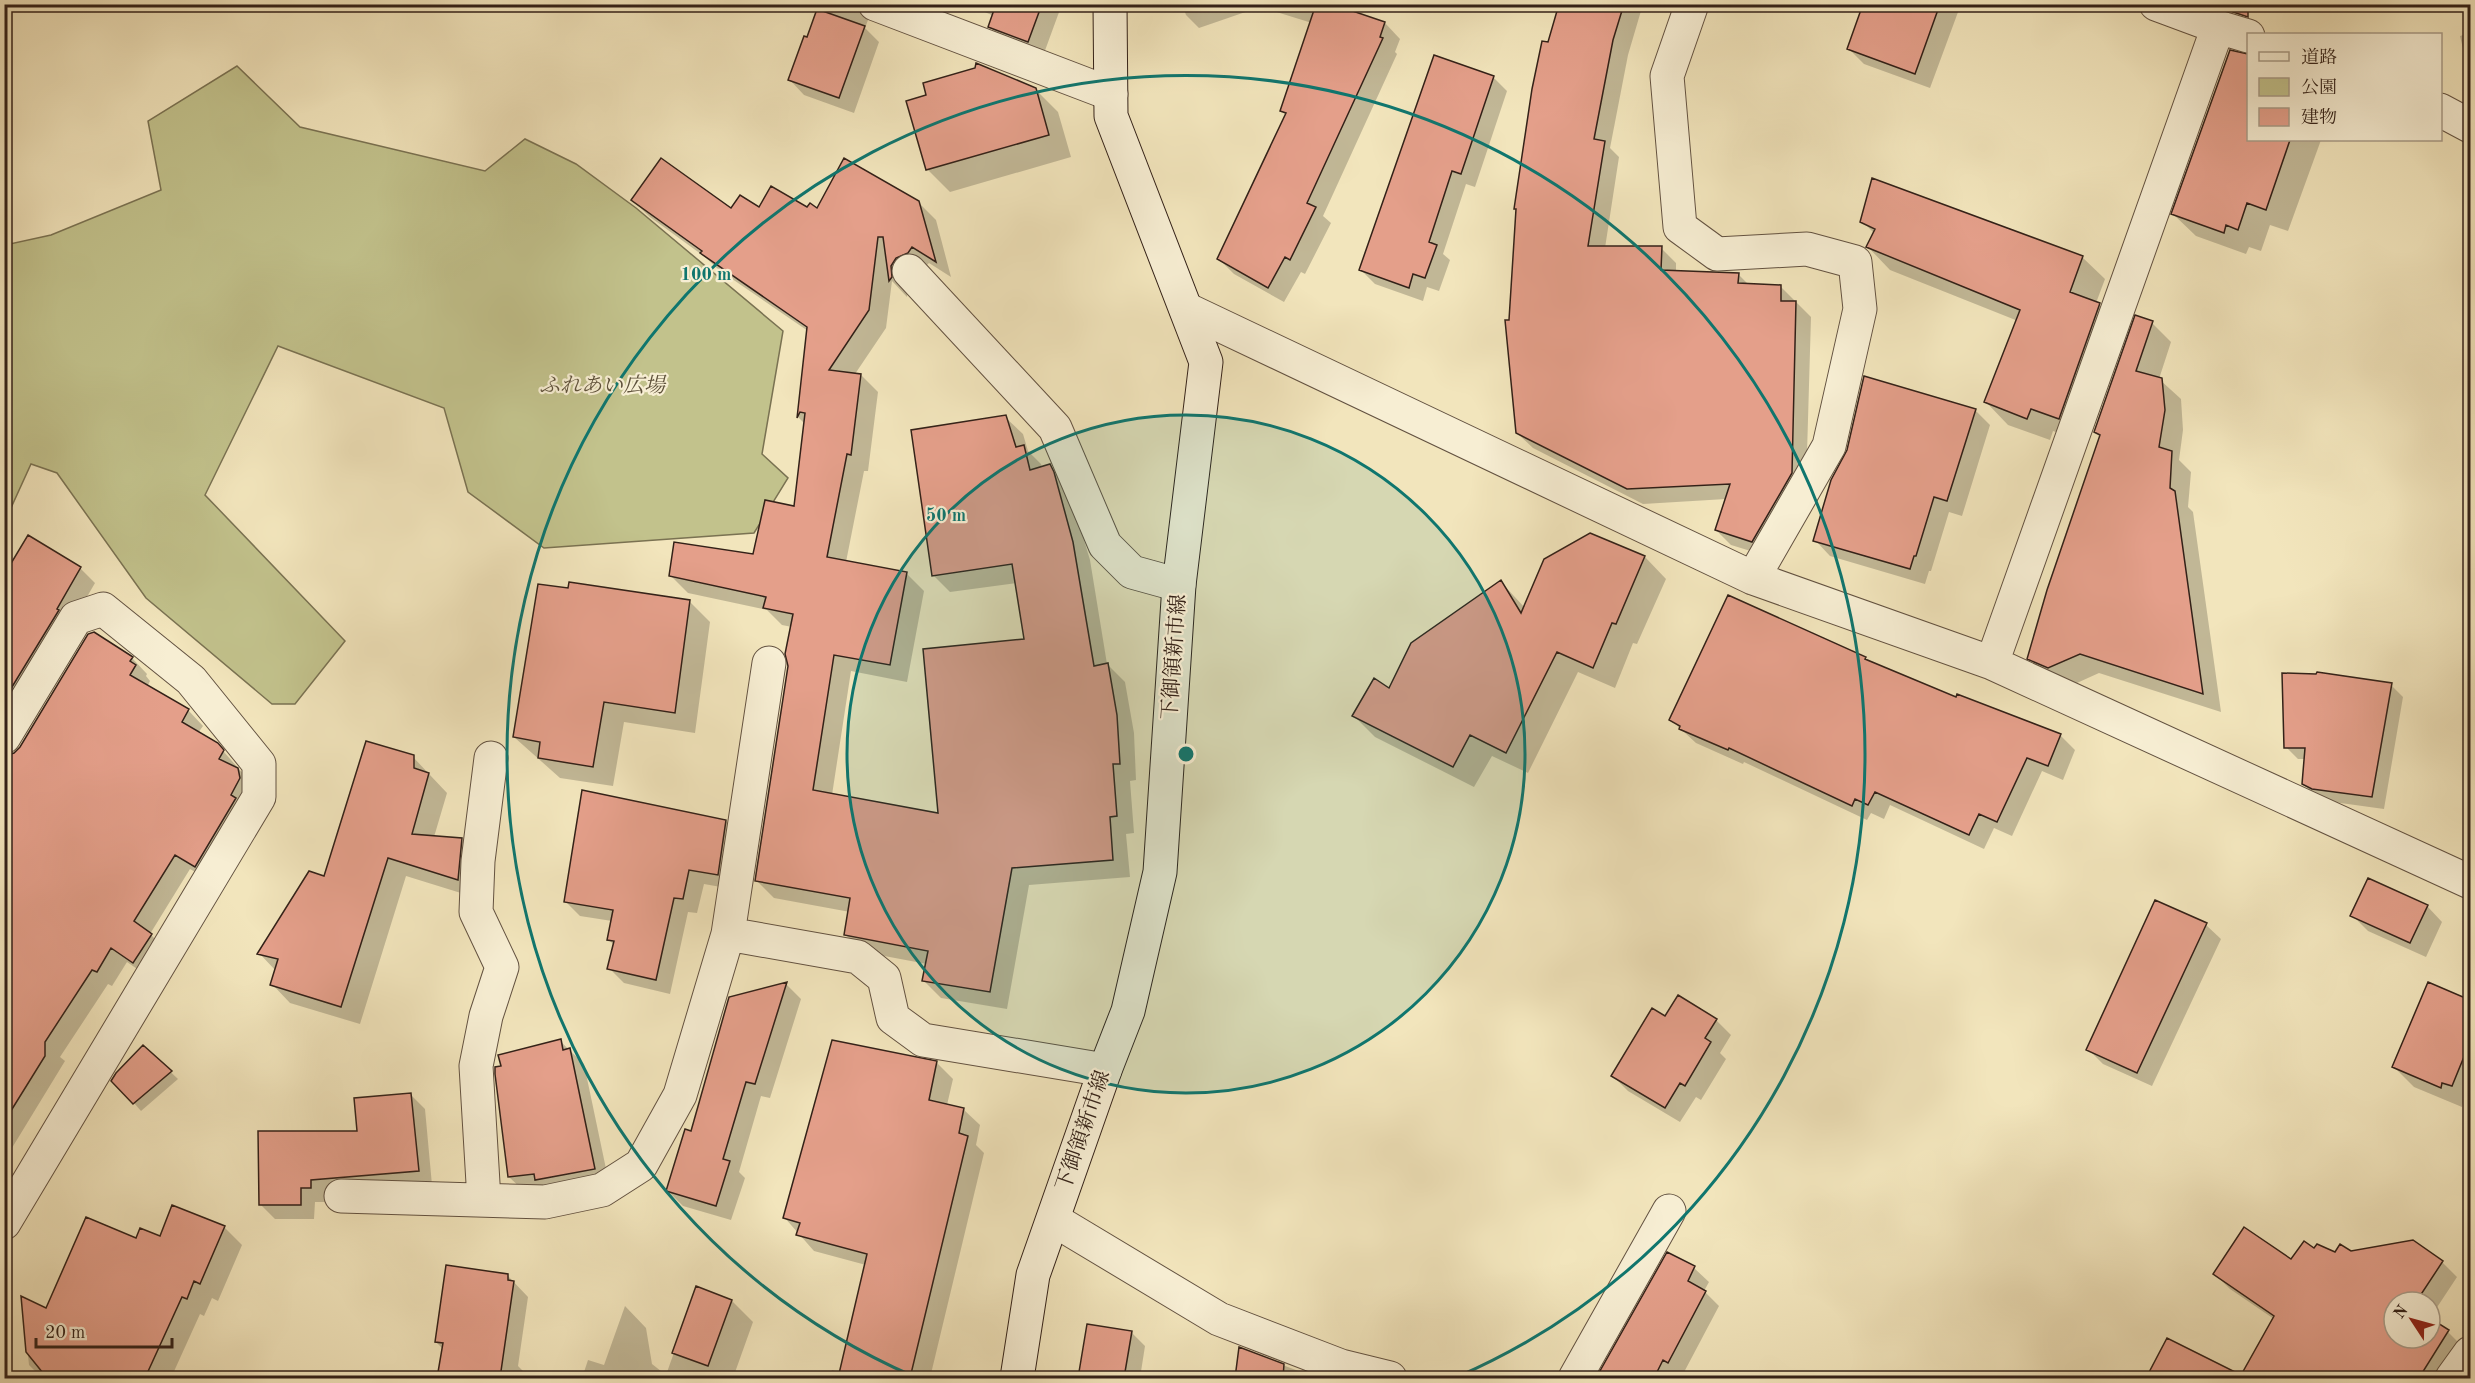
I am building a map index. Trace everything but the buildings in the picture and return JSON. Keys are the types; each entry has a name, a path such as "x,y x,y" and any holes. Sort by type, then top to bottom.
{"street":[{"path":"875,4 1111,94"},
{"name":"下御領新市線","path":"1017,1378 1034,1275 1105,1070 1128,1011 1160,872 1179,585 1206,362 1111,116 1110,4"},
{"path":"1692,4 1667,75 1680,227 1717,254 1807,249 1855,262 1860,309 1829,446 1753,578"},
{"path":"2156,4 2247,36"},
{"path":"1992,663 2218,27"},
{"path":"2442,111 2470,126"},
{"path":"909,271 1055,428 1105,545 1132,572 1179,585"},
{"path":"1186,309 1753,578 1992,663 2470,882"},
{"path":"4,737 76,618 104,609 191,680 260,765 259,797 4,1223"},
{"path":"341,1196 545,1202 602,1190 641,1165 680,1095 728,934 769,663"},
{"path":"484,1200 476,1066 486,1016 502,967 476,912 478,861 491,758"},
{"path":"728,934 858,957 884,978 893,1018 923,1040 1105,1070"},
{"path":"1575,1378 1669,1211"},
{"path":"1054,1220 1219,1319 1341,1366 1390,1378"},
{"path":"2452,1378 2470,1353"}],"green space":[{"name":"ふれあい広場","path":"237,66 300,127 485,171 525,139 576,164 636,208 783,331 762,454 788,478 754,533 544,548 468,492 444,408 278,346 205,495 345,641 295,704 272,704 146,598 57,473 31,464 5,521 5,245 51,235 161,190 148,121"}]}
